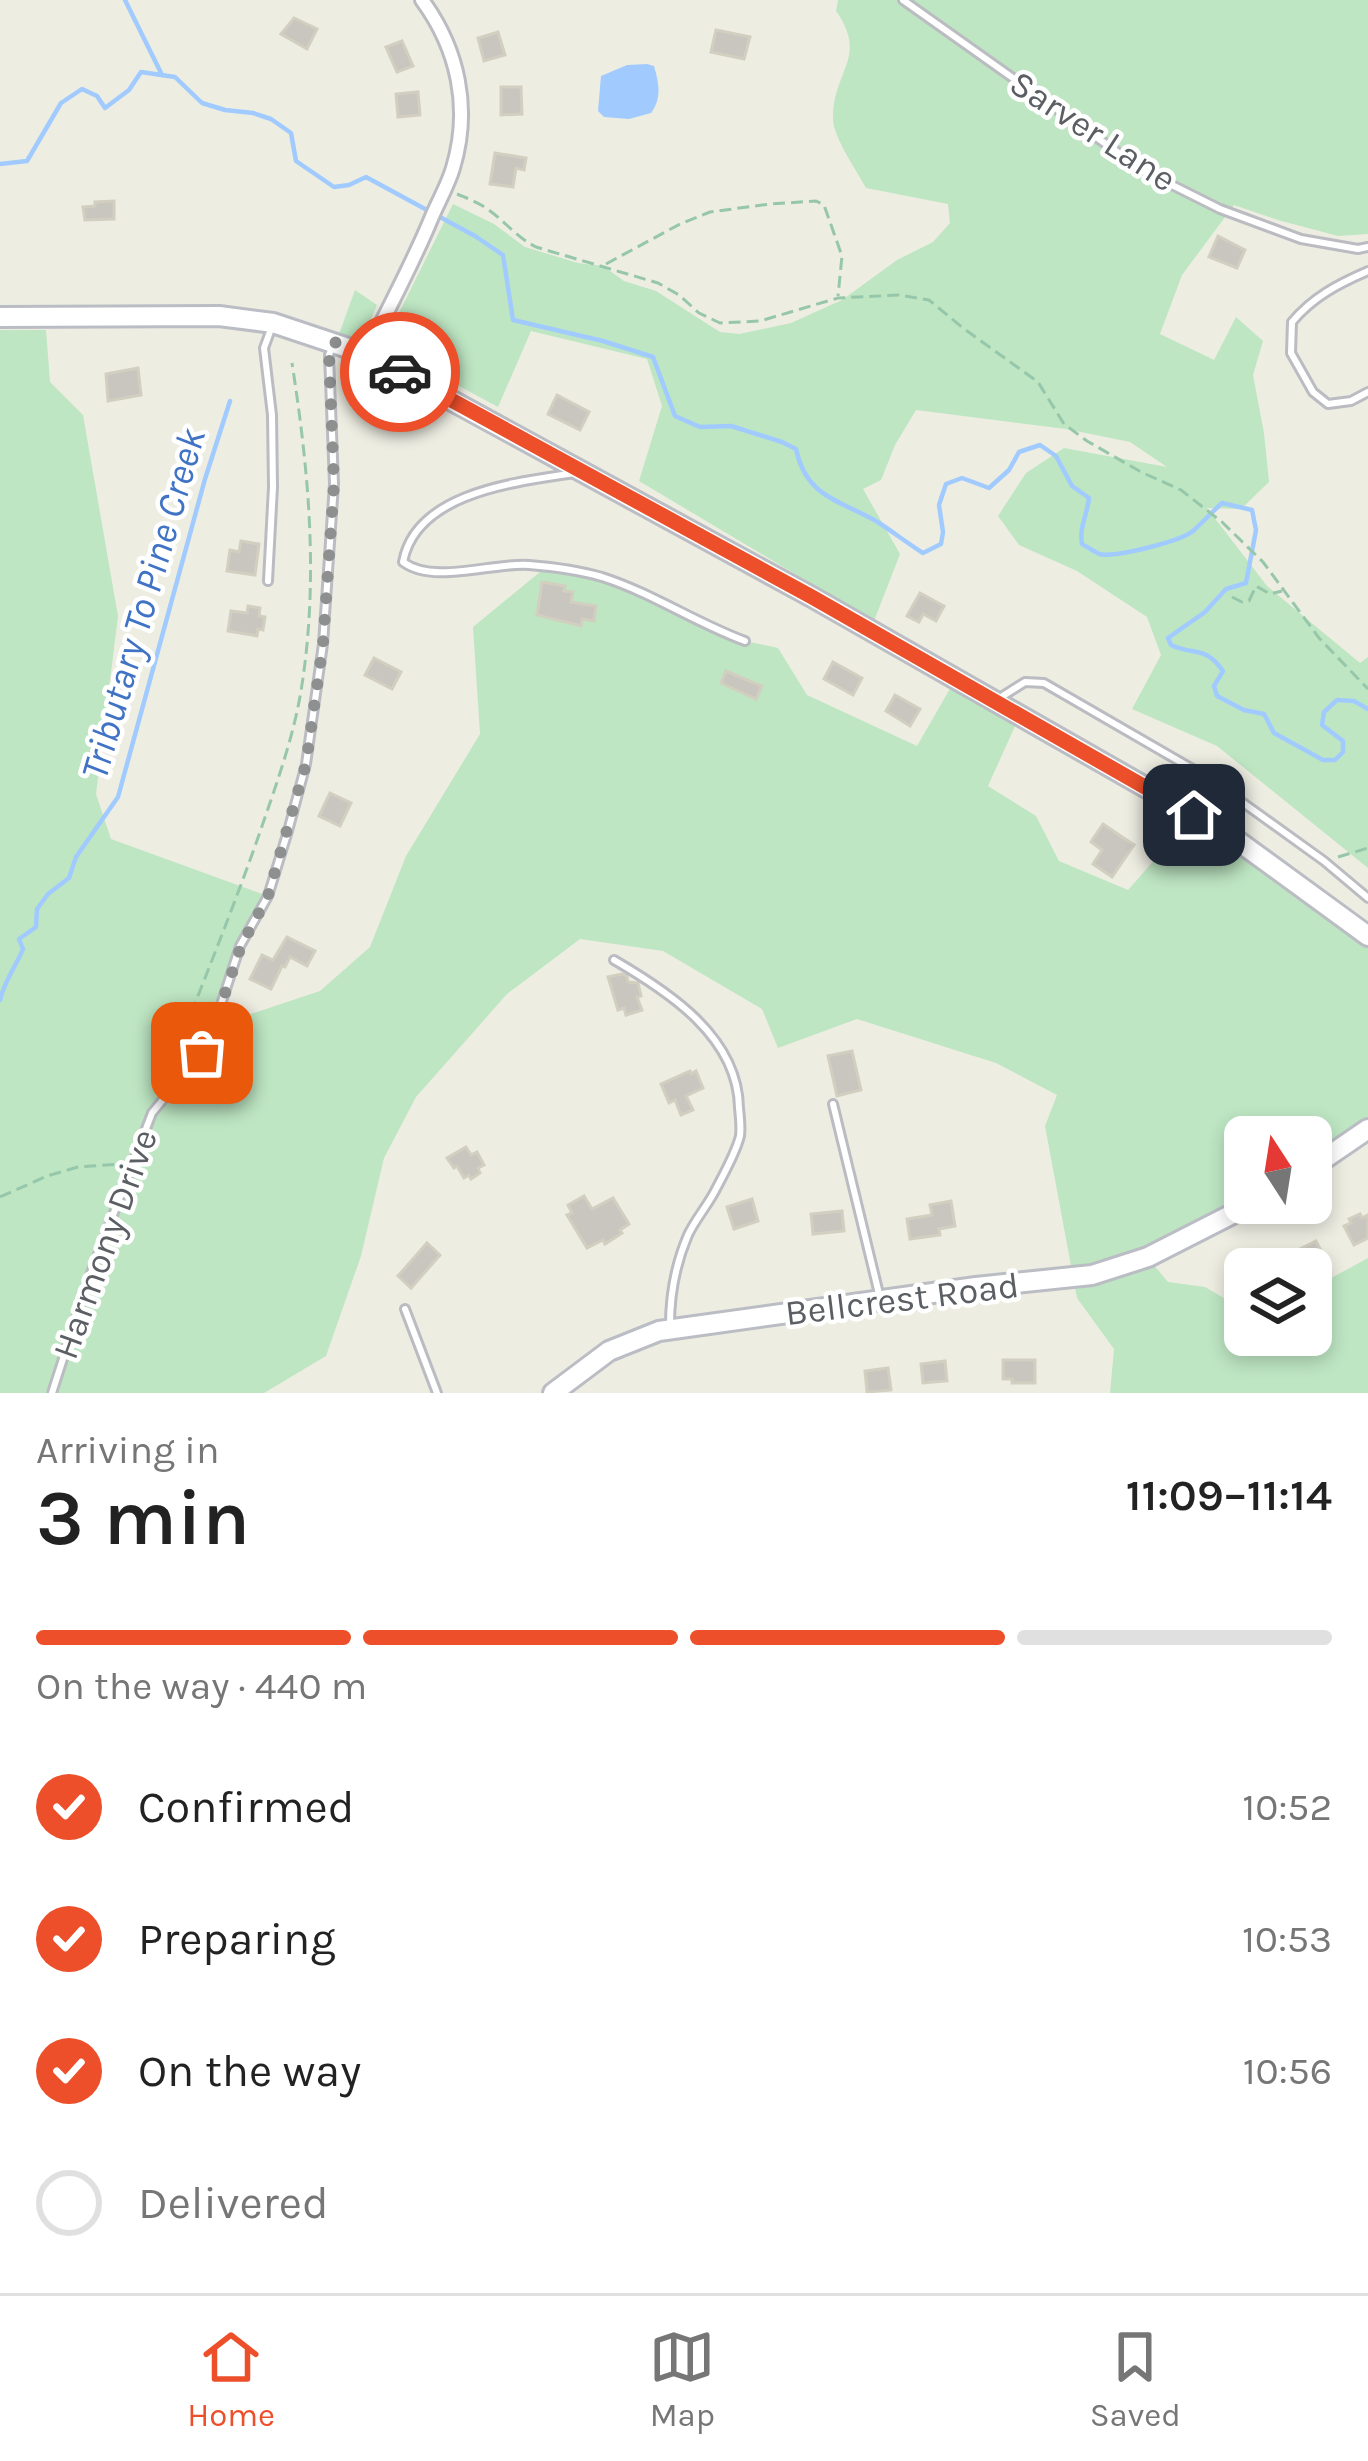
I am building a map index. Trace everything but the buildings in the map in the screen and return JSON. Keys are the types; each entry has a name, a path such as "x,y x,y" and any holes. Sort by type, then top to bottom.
{"street":[{"path":"366,354 453,168 462,124 461,92 446,40 422,0"},
{"path":"0,317 189,315 273,323 366,354 1232,836 1368,936"},
{"path":"1332,1154 1368,1129"},
{"name":"Bellcrest Road","path":"553,1393 609,1351 642,1336 976,1287 1072,1279 1148,1258 1224,1219"}],"lane":[{"name":"Sarver Lane","path":"903,0 1144,171 1220,209 1301,239 1368,247"},
{"path":"1368,271 1308,303 1292,322 1292,352 1313,392 1328,404 1351,401 1368,392"},
{"path":"268,581 273,433 264,348 273,323"},
{"name":"Harmony Drive","path":"52,1393 88,1278 152,1114 202,1053 241,946 268,896 306,764 323,644 334,484 329,355 334,342"},
{"path":"584,472 508,483 451,502 406,545 403,562 414,571 479,571 519,564 582,572 632,589 745,641"},
{"path":"995,701 1025,682 1044,683 1210,779 1368,898"},
{"path":"614,960 691,1011 719,1046 739,1090 740,1135 717,1187 689,1233 677,1267 670,1329"},
{"path":"833,1104 881,1302"},
{"path":"405,1309 437,1393"}],"path":[{"path":"444,189 482,204 536,247 658,283 720,323 760,321 838,298 899,295 929,299 1038,382 1064,424 1141,472 1180,490 1222,522 1263,562 1319,638 1368,689"},
{"path":"603,266 710,212 816,201 824,205 842,256 838,298"},
{"path":"166,1078 250,860 284,761 300,693 311,603 312,530 292,363"},
{"path":"1232,597 1249,601 1256,586 1270,594 1283,591"},
{"path":"1345,855 1368,848"},
{"path":"0,1197 78,1167 134,1160"}],"green space":[{"path":"838,0 1368,0 1368,234 1338,236 1234,205 1182,275 1160,334 1214,360 1236,317 1263,341 1253,375 1269,482 1241,509 1207,508 1267,586 1360,663 1368,657 1368,868 1217,746 1132,709 1161,655 1147,617 1077,571 1019,545 998,516 1026,473 1064,448 1167,467 1130,442 916,410 881,480 863,489 900,554 874,621 639,481 662,406 647,359 531,331 498,407 383,345 453,204 494,224 525,247 603,266 624,281 656,291 720,332 739,334 791,323 842,300 897,260 933,242 950,223 948,204 866,188 837,135 834,103 849,53 845,27 836,11"},
{"path":"355,290 377,305 361,341 339,334"},
{"path":"0,330 46,330 50,382 83,415 118,616 96,794 111,839 268,896 240,946 215,1026 320,991 370,947 406,856 480,734 473,627 546,567 599,576 745,641 778,648 807,695 917,746 951,687 1016,724 988,786 1036,816 1059,861 1128,890 1194,815 1368,936 1368,1129 1332,1154 1332,1116 1224,1116 1224,1215 1148,1258 1168,1282 1205,1287 1224,1298 1224,1356 1332,1356 1332,1278 1368,1258 1368,1393 1110,1393 1114,1349 1077,1298 1045,1126 1057,1095 996,1063 857,1019 778,1048 762,1009 663,951 580,939 507,994 416,1097 384,1158 361,1256 326,1356 264,1393 0,1393"}],"water":[{"path":"627,65 654,66 658,84 651,113 629,119 604,117 598,111 601,76"}],"waterway":[{"path":"125,0 162,75"},
{"path":"0,164 27,161 61,103 82,89 97,96 105,108 129,90 141,72 175,77 202,103 271,119 291,133 296,161 334,187 366,177 475,236 503,255 513,320 653,357 675,416 700,427 731,426 796,449 816,487 923,553 941,544 939,505 946,484 962,478 989,488 1009,470 1019,452 1040,445 1056,456 1072,486 1089,498 1082,544 1099,554 1133,551 1186,535 1222,503 1252,510 1256,530 1246,583 1226,589 1205,612 1168,638 1171,645 1211,658 1223,671 1214,686 1217,696 1264,714 1274,733 1323,760 1335,760 1343,752 1343,741 1322,725 1324,712 1337,700 1354,701 1368,709"},
{"name":"Tributary To Pine Creek","path":"0,1000 23,949 19,939 36,927 37,909 69,878 76,857 118,797 230,401"}],"way so far":[{"path":"202,1053 241,946 268,896 306,764 323,644 334,484 329,355 334,342 400,372"}],"route":[{"path":"400,372 812,597 1194,815"}]}
